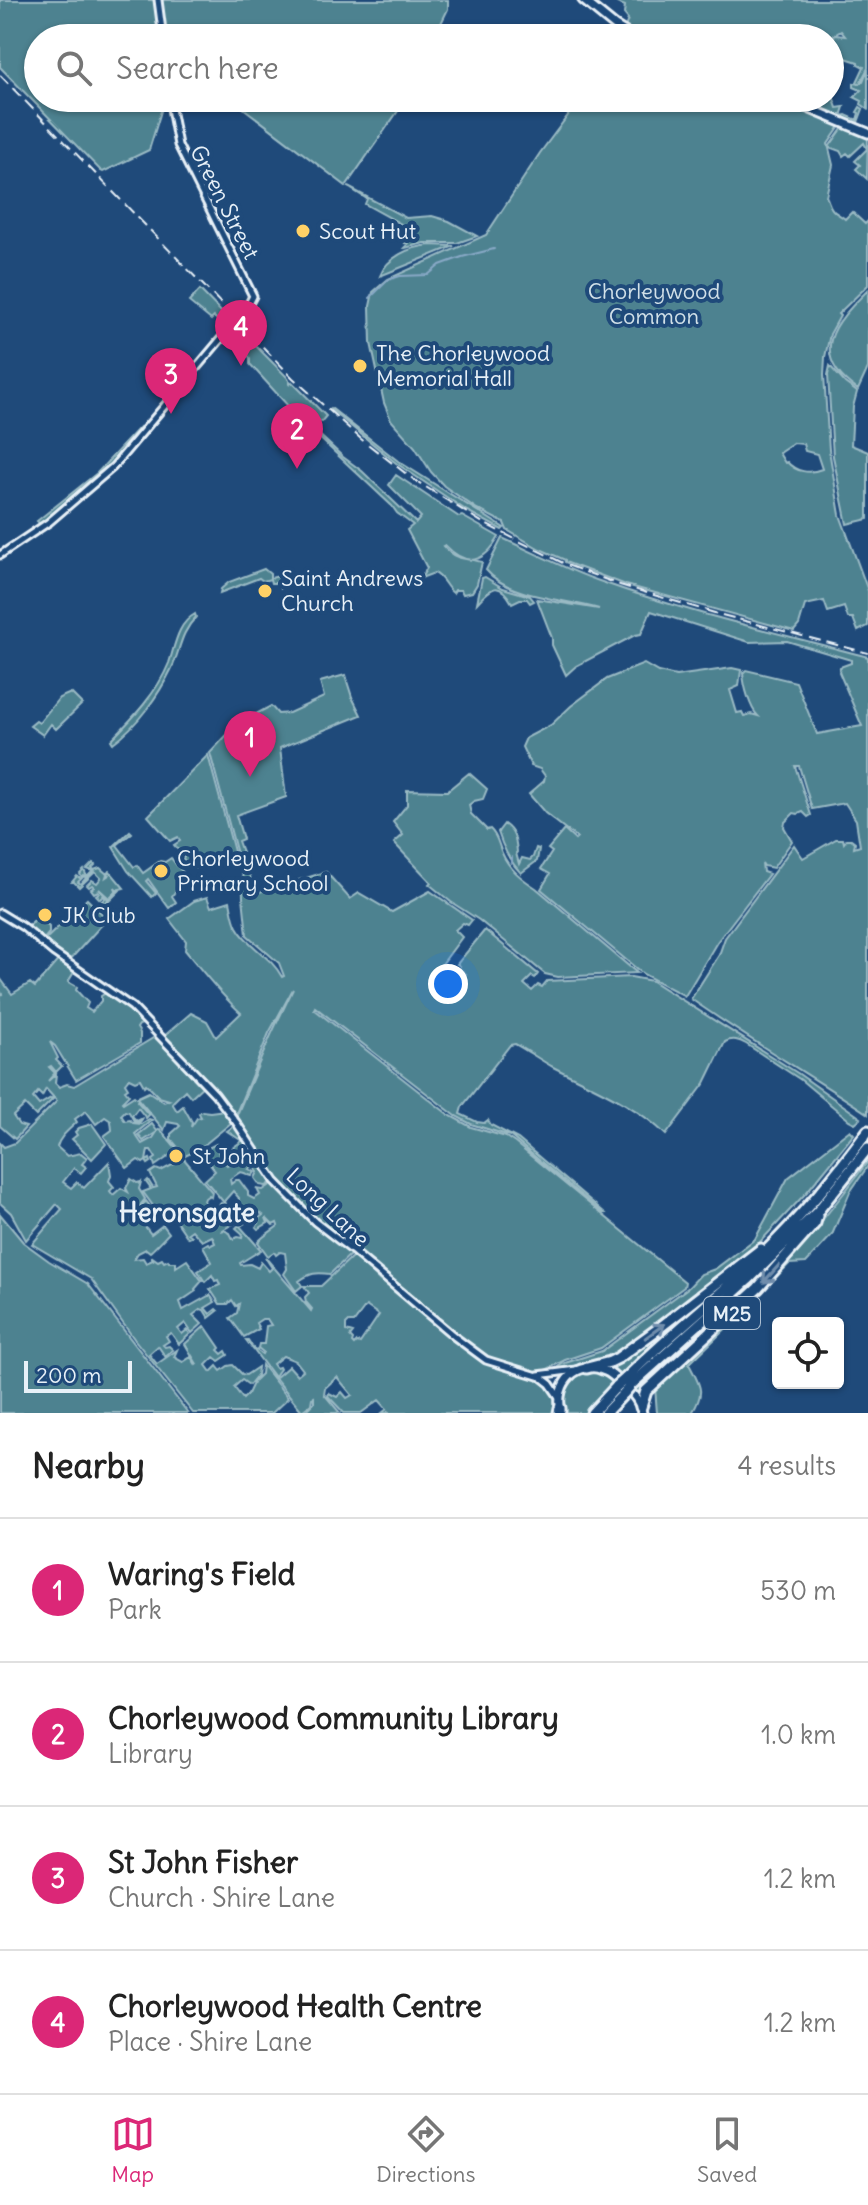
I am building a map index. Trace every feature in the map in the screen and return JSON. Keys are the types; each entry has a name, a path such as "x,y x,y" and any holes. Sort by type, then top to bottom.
{"highway":[{"name":"M25","path":"605,1413 624,1386 775,1242 814,1200 868,1131"},
{"name":"M25","path":"592,1413 748,1280 817,1212 868,1148"},
{"name":"M25","path":"641,1410 646,1391 775,1270 815,1223 817,1212"},
{"name":"M25","path":"584,1369 618,1358 760,1249 775,1242"}],"main road":[{"path":"583,0 613,24"},
{"path":"818,112 868,133"},
{"path":"560,1408 564,1382 570,1375 596,1368 610,1374 633,1394 641,1410"}],"street":[{"path":"158,0 161,24"},
{"name":"Green Street","path":"0,555 49,522 113,467 243,315 253,296 178,145 172,112"},
{"name":"Long Lane","path":"0,913 119,996 215,1094 275,1181 315,1222 455,1337 486,1360 507,1368 537,1375 584,1369"},
{"path":"537,1375 550,1384 560,1408"}],"green space":[{"path":"0,0 154,0 158,24 24,24 24,92 0,67"},
{"path":"162,0 448,0 448,9 441,24 165,24"},
{"path":"617,0 868,0 868,68 860,83 868,69 868,109 854,97 861,90 854,87 854,83 860,84 857,82 864,67 844,58 844,24 626,24 625,6"},
{"path":"860,107 863,109 857,125 825,112 842,112 841,116 857,120"},
{"path":"44,112 161,112 149,150 101,171"},
{"path":"248,112 397,112 346,186"},
{"name":"Chorleywood Common","path":"571,112 814,112 841,123 828,144 833,165 826,196 833,210 845,219 852,212 865,224 868,221 868,285 838,314 840,316 830,334 824,375 829,450 840,515 868,591 868,626 858,631 844,607 828,612 824,601 805,605 794,631 626,585 540,549 444,486 391,420 384,403 371,343 370,306 373,292 388,279 486,235","holes":["794,443 803,444 805,451 817,454 822,469 803,471 794,468 785,463 779,453"]},
{"path":"845,125 868,137 867,179 856,169 860,165 855,161 867,149 864,143 850,156 847,153 843,156 840,151 829,147"},
{"path":"348,187 406,218 432,216 477,236 457,243 424,243 404,248 408,244 405,243 410,229 365,204 367,199"},
{"path":"430,245 454,246 380,276 388,263 400,254"},
{"path":"200,290 232,323 227,329 189,302"},
{"path":"868,290 868,368 858,390 842,377 833,364 831,339 845,315"},
{"path":"234,326 287,377 289,385 292,382 326,416 321,422 318,420 308,428 250,364 250,358 229,331"},
{"path":"830,366 857,392 851,445 868,452 868,519 847,524 833,456"},
{"path":"331,408 398,461 504,528 502,530 467,511 396,463"},
{"path":"140,427 142,429 113,466 40,524 37,521 97,473"},
{"path":"313,429 416,523 421,517 389,485 396,475 459,517 499,537 481,557 469,559 482,562 472,592 463,594 461,590 455,590 453,593 434,573 421,578 427,568 407,530 413,525 397,513","holes":["445,545 467,559 452,555 443,546"]},
{"path":"502,538 576,572 635,593 868,657 868,1114 691,999 719,955 725,938 794,845 803,858 836,839 843,839 844,843 851,839 855,842 854,848 860,846 856,820 845,803 812,809 799,766 795,766 811,815 794,813 785,822 784,827 792,841 773,868 762,863 763,872 769,874 717,942 685,996 643,974 541,889 550,874 541,869 552,852 548,849 564,830 575,840 577,838 545,813 529,794 544,781 545,776 540,769 531,766 522,747 526,738 551,725 607,679 644,664 658,672 676,676 732,668 741,670 739,686 730,690 737,713 742,712 744,716 758,716 746,691 743,673 746,670 796,682 817,734 862,726 839,672 840,667 851,663 851,660 787,641 749,642 651,611 641,634 576,666 566,675 537,599 599,609 523,592 496,579 486,570"},
{"path":"264,569 270,578 285,575 289,586 281,588 279,583 259,578 220,593 229,582"},
{"path":"482,578 503,588 530,596 534,601 530,603 527,599 520,599 512,603 503,591 495,588 477,603"},
{"path":"195,614 161,689 139,719 113,743 111,740 158,685 180,629"},
{"path":"345,675 361,715 280,748 286,797 236,815 243,839 238,841 242,852 237,854 210,753 237,724 271,706 278,714 289,713 324,697 320,682"},
{"path":"71,693 82,704 56,729 51,724 43,735 30,726 36,721 39,723 59,698"},
{"path":"208,755 235,855 194,868 174,845 180,841 178,837 170,841 148,816"},
{"path":"469,773 487,789 483,799 469,805 471,814 493,832 512,869 637,973 558,977 545,974 429,884 431,882 394,843 403,835 393,822 407,805 407,790 447,791"},
{"path":"504,824 514,836 519,864 522,858 530,860 536,848 539,849 537,861 521,873 500,838 498,832"},
{"path":"130,831 132,833 117,845 134,867 137,865 143,873 160,861 171,858 186,876 172,896 176,902 169,908 148,879 146,881 156,893 152,897 128,871 113,847"},
{"path":"242,855 256,893 326,872 350,899 359,893 392,912 430,891 472,920 455,930 462,937 434,975 453,991 466,974 457,964 485,930 538,974 524,984 532,991 547,981 631,977 652,981 799,1074 861,1118 855,1123 849,1120 801,1080 746,1044 733,1040 725,1042 705,1083 666,1135 627,1105 515,1044 510,1045 462,1107 460,1114 477,1122 488,1120 491,1125 518,1139 605,1213 602,1213 510,1136 456,1116 315,1007 449,1115 471,1127 506,1137 515,1143 685,1282 684,1287 601,1348 565,1360 540,1373 530,1373 494,1361 457,1337 316,1222 276,1181 236,1117 293,989 269,1033 235,1116 163,1037 191,1013 207,1021 216,1037 241,1013 185,950 186,941 169,919 194,901 207,897 211,907 230,901 234,921 241,934 284,976 279,963 247,935"},
{"path":"93,863 94,870 100,868 107,874 106,877 110,871 124,888 108,902 119,889 115,887 116,891 109,898 99,889 108,899 105,904 102,901 105,898 100,899 96,895 98,891 94,893 91,889 94,887 87,885 92,880 97,883 101,878 95,872 79,887 72,882 77,876 81,884 86,878 80,874 84,870 87,877 93,871 87,869"},
{"path":"87,899 107,919 68,962 27,928 38,917 49,927 44,941"},
{"path":"60,958 76,969 68,982 77,987 76,990 88,1003 86,1008 92,1012 101,1001 101,996 109,991 145,1023 137,1028 140,1043 76,1080 50,1042 58,1058 56,1060 62,1066 56,1072 49,1067 55,1073 48,1081 56,1074 55,1083 59,1087 67,1084 74,1086 158,1035 205,1084 191,1097 185,1090 172,1103 177,1111 183,1106 192,1122 191,1127 201,1117 199,1113 202,1111 225,1110 232,1120 198,1150 185,1156 171,1139 171,1134 180,1126 167,1122 164,1130 138,1099 149,1115 146,1118 138,1108 132,1116 137,1121 143,1118 140,1122 134,1121 129,1112 121,1115 125,1121 133,1123 141,1124 152,1120 135,1134 142,1144 157,1132 143,1141 138,1135 152,1124 178,1150 155,1166 153,1160 156,1158 148,1150 146,1161 138,1160 127,1168 104,1136 112,1130 111,1121 105,1117 96,1124 86,1111 75,1119 77,1122 57,1147 67,1156 81,1153 87,1158 82,1164 86,1167 81,1173 74,1168 63,1182 71,1188 77,1182 84,1188 109,1162 109,1181 114,1187 110,1191 113,1195 121,1188 128,1192 126,1188 131,1179 141,1182 139,1189 145,1199 137,1209 129,1208 123,1214 128,1220 146,1201 149,1205 137,1216 151,1234 163,1225 169,1233 150,1252 146,1249 134,1259 143,1258 146,1263 153,1260 151,1256 158,1261 176,1262 176,1267 187,1260 202,1281 196,1291 180,1302 183,1310 210,1295 215,1302 205,1308 210,1314 216,1309 218,1311 209,1318 201,1309 193,1315 202,1324 192,1333 185,1323 178,1329 182,1334 187,1330 190,1334 179,1344 171,1333 166,1336 169,1341 163,1345 173,1350 165,1356 158,1346 149,1354 157,1364 177,1350 174,1357 183,1362 191,1357 196,1365 185,1344 205,1326 220,1348 218,1350 222,1354 226,1351 228,1355 219,1361 214,1357 206,1365 211,1372 217,1366 221,1371 233,1365 246,1375 258,1367 257,1375 249,1385 242,1380 234,1387 243,1399 261,1374 262,1365 288,1398 272,1413 193,1413 91,1279 32,1244 62,1209 57,1204 26,1240 11,1213 0,1203 0,1143 4,1147 15,1143 57,1101 46,1089 42,1096 38,1092 33,1098 39,1105 53,1099 36,1116 25,1105 13,1116 19,1125 26,1127 15,1139 0,1126 0,978 12,994 30,983 35,987","holes":["129,1078 135,1081 140,1079 159,1097 169,1100 164,1102 149,1092 123,1103 129,1095 125,1083"]},
{"path":"92,1124 106,1144 92,1159 72,1139 79,1128"},
{"path":"234,1126 274,1181 266,1186 260,1185 255,1178 258,1172 255,1164 249,1169 255,1172 252,1176 239,1173 230,1179 231,1184 239,1180 248,1196 254,1199 260,1195 257,1189 263,1190 275,1182 352,1253 330,1274 307,1276 299,1281 302,1286 296,1291 284,1274 287,1269 285,1253 276,1255 274,1252 268,1256 258,1242 278,1226 277,1223 273,1225 266,1218 268,1223 258,1229 259,1218 263,1215 260,1213 242,1225 231,1212 240,1204 239,1198 233,1191 225,1200 226,1205 205,1180 215,1171 200,1152 216,1144 220,1157 227,1165 233,1161 228,1151 242,1141 227,1131"},
{"path":"850,1130 854,1134 806,1193 759,1243 610,1357 552,1371 562,1364 602,1351 689,1287 701,1274 715,1269 755,1239 788,1178"},
{"path":"184,1159 212,1192 211,1197 209,1195 204,1201 210,1210 208,1212 211,1213 221,1203 223,1209 212,1214 220,1221 230,1214 236,1222 221,1231 230,1233 233,1239 242,1238 243,1234 236,1228 239,1225 261,1250 241,1265 250,1264 258,1268 261,1262 269,1271 272,1268 265,1257 311,1311 305,1297 309,1293 304,1286 321,1286 354,1255 381,1282 386,1282 470,1352 491,1364 532,1376 547,1385 555,1401 555,1413 382,1413 387,1409 379,1400 361,1413 344,1413 328,1396 329,1393 337,1397 342,1392 347,1398 352,1395 337,1377 325,1388 324,1394 340,1413 304,1413 314,1403 314,1397 302,1411 275,1378 289,1366 297,1375 303,1370 296,1361 283,1356 273,1364 280,1369 274,1377 246,1340 262,1354 259,1344 264,1344 266,1326 271,1325 267,1319 256,1323 259,1329 244,1337 230,1318 237,1313 239,1304 236,1306 232,1300 228,1304 220,1304 210,1289 220,1285 218,1280 215,1281 212,1275 205,1282 198,1271 212,1262 203,1246 215,1243 212,1236 202,1241 192,1230 188,1233 192,1236 188,1238 175,1219 162,1218 143,1192 151,1189 146,1182 148,1180 153,1188 157,1187 150,1173 156,1169 161,1171","holes":["366,1306 379,1315 360,1343 354,1345 350,1337 353,1333 346,1331 346,1325 354,1322"]},
{"path":"868,1161 868,1166 850,1192 832,1235 806,1263 789,1264 689,1364 700,1388 699,1399 692,1413 657,1413 655,1387 760,1291 808,1237"},
{"path":"0,1214 23,1242 88,1284 188,1413 0,1413"},
{"path":"784,1255 641,1400 635,1390 652,1372"},
{"path":"716,1287 665,1331 620,1376 613,1368 604,1368"},
{"path":"587,1371 603,1372 615,1381 585,1413 566,1413 563,1405 565,1386"}],"waterway":[{"path":"370,298 388,280 400,276 428,275 440,265 494,249"},
{"path":"512,857 512,863"}],"railway":[{"path":"0,75 24,100"},
{"path":"36,112 293,378 361,439 413,479 483,523 567,565 620,585 718,614 868,653"}],"place":[{"name":"Scout Hut","path":"303,231"},
{"name":"Chorleywood Health Centre","path":"241,366"},
{"name":"The Chorleywood Memorial Hall","path":"360,366"},
{"name":"St John Fisher","path":"171,414"},
{"name":"Chorleywood Community Library","path":"297,469"},
{"name":"Saint Andrews Church","path":"265,591"},
{"name":"Waring's Field","path":"250,777"},
{"name":"Chorleywood Primary School","path":"161,871"},
{"name":"JK Club","path":"45,915"},
{"name":"St John","path":"176,1156"}],"district":[{"name":"Heronsgate","path":"187,1212"}]}
